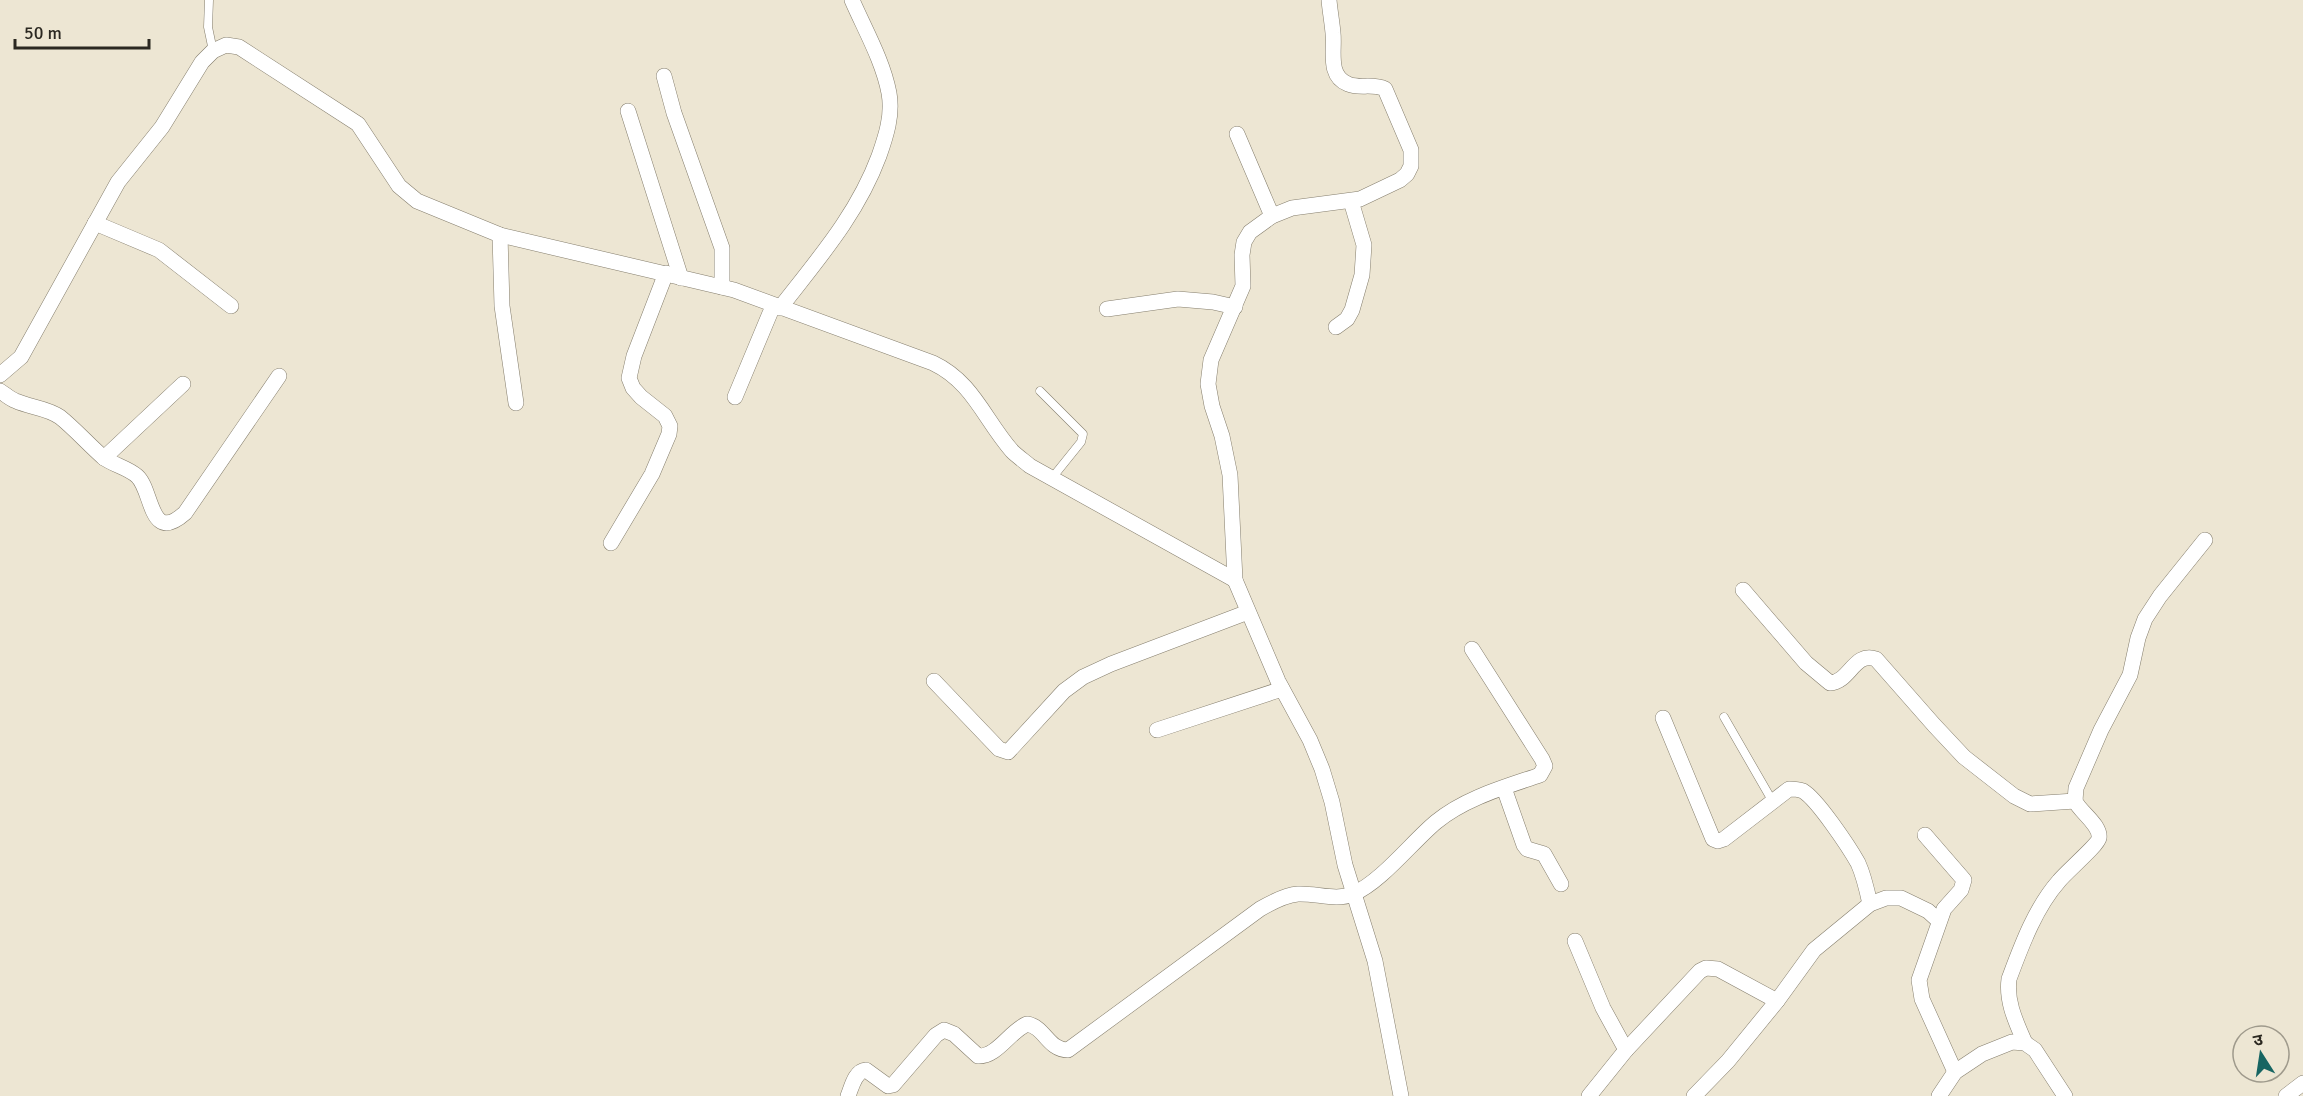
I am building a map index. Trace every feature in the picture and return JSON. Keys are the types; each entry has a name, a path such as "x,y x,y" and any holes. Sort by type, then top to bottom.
{"street":[{"path":"735,397 776,307 849,219 868,184 885,140 890,113 889,94 882,69 852,0"},
{"path":"1329,0 1335,72 1342,81 1350,86 1385,89 1411,150 1412,158 1407,174 1400,180 1352,201 1292,208 1257,225 1244,242 1243,286 1211,360 1208,384 1230,475 1236,580 1282,689 1310,740 1322,769 1377,971 1401,1096"},
{"path":"0,375 21,357 118,182 162,127 202,62 213,51 226,45 239,46 358,124 407,194 427,205 500,235 722,287 948,370 974,397 1013,452 1030,466 1236,580"},
{"path":"664,76 674,113 722,248 722,287"},
{"path":"628,111 681,278"},
{"path":"1237,134 1272,216"},
{"path":"1336,327 1347,319 1352,310 1362,275 1364,245 1352,201"},
{"path":"95,223 159,250 231,306"},
{"path":"500,235 502,306 516,403"},
{"path":"611,543 652,474 669,434 670,426 665,416 633,388 629,378 634,356 666,273"},
{"path":"1107,309 1178,299 1213,302 1235,307"},
{"path":"0,391 15,401 59,416 104,458 137,476 142,483 151,509 159,520 168,522 177,520 185,513 279,376"},
{"path":"104,458 183,384"},
{"path":"2074,801 2076,788 2101,730 2130,675 2138,638 2145,619 2160,596 2205,540"},
{"path":"1743,590 1806,663 1830,683 1841,680 1864,657 1876,659 1964,757 2014,796 2030,804 2062,800 2074,801 2098,831 2099,839 2095,846 2080,858 2057,883 2037,915 2009,979 2007,990 2010,1005 2025,1043"},
{"path":"934,681 999,749 1008,752 1057,698 1083,677 1111,664 1248,612"},
{"path":"848,1096 857,1074 866,1070 888,1086 893,1085 936,1035 944,1030 954,1034 978,1056 990,1053 1020,1027 1027,1024 1036,1027 1054,1047 1068,1050 1270,903 1298,894 1331,896 1354,893 1377,876 1437,821 1458,807 1540,774 1545,766 1472,649"},
{"path":"1157,730 1282,689"},
{"path":"1663,718 1713,839 1718,841 1724,839 1789,789 1801,790 1832,825 1858,863 1865,879 1870,904"},
{"path":"1504,788 1524,845 1527,849 1544,854 1561,884"},
{"path":"1925,835 1964,880 1964,885 1944,909 1921,970 1918,989 1955,1072"},
{"path":"1694,1096 1728,1061 1777,1001 1814,950 1870,904 1886,898 1901,898 1928,911 1939,921"},
{"path":"1575,941 1603,1008 1626,1050"},
{"path":"1589,1096 1626,1050 1696,974 1706,968 1718,969 1777,1001"},
{"path":"1939,1096 1955,1072 2001,1045 2012,1042 2025,1043 2035,1050 2065,1096"},
{"path":"2286,1096 2303,1083"}],"lane":[{"path":"209,0 208,27 213,51"},
{"path":"1040,392 1083,435 1081,442 1052,478"},
{"path":"1724,717 1773,801"}]}
